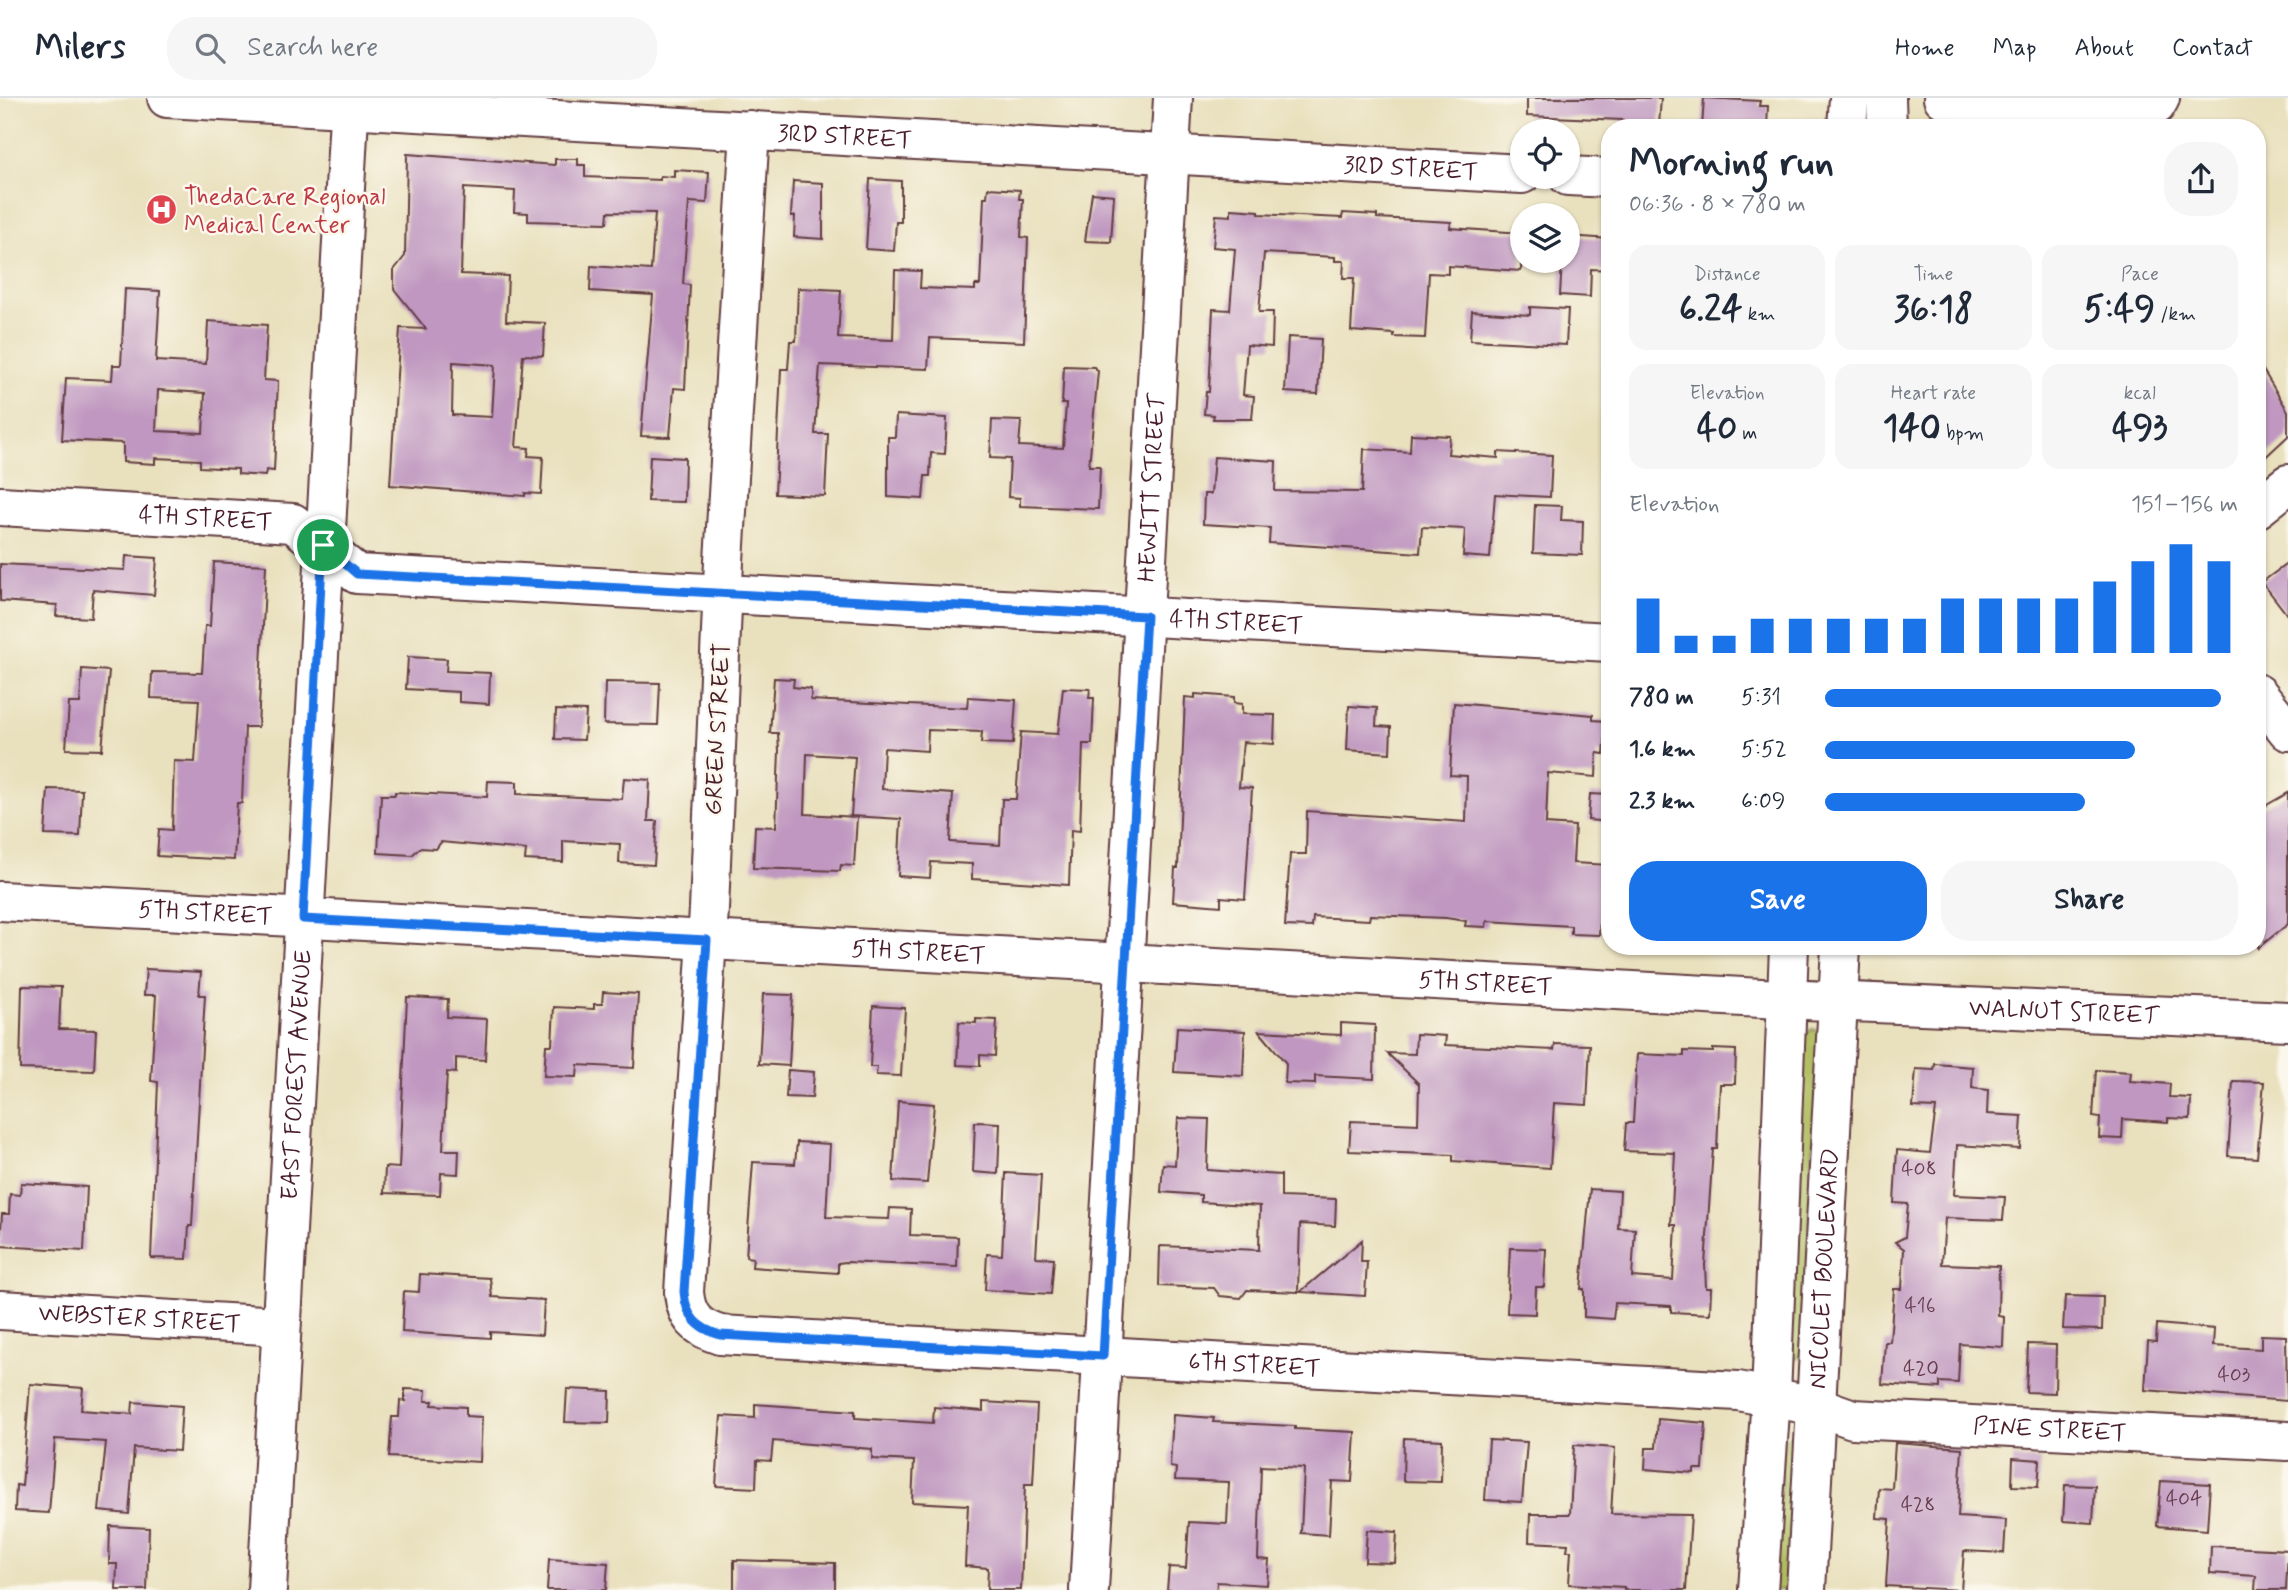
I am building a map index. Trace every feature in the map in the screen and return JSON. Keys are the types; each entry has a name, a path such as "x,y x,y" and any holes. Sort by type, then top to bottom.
{"street":[{"name":"3RD STREET","path":"167,98 349,103 1170,156 1510,173"},
{"name":"HEWITT STREET","path":"1088,1590 1146,616 1173,98"},
{"path":"1848,119 1849,98"},
{"path":"1886,98 1887,119"},
{"path":"1943,98 2006,107 2084,113 2135,111 2156,105 2160,98"},
{"name":"EAST FOREST AVENUE","path":"267,1590 349,103"},
{"name":"GREEN STREET","path":"696,1324 685,1305 684,1292 707,940 723,593 750,130"},
{"path":"1580,177 1601,178"},
{"path":"2266,502 2288,484"},
{"name":"4TH STREET","path":"0,506 293,523 357,574 1601,641"},
{"path":"2266,704 2288,731"},
{"name":"5TH STREET","path":"0,901 1838,1001"},
{"name":"NICOLET BOULEVARD","path":"1758,1590 1771,1396 1788,955"},
{"name":"NICOLET BOULEVARD","path":"1806,1590 1841,955"},
{"name":"WALNUT STREET","path":"1838,1001 2288,1021"},
{"name":"WEBSTER STREET","path":"0,1310 281,1326"},
{"name":"6TH STREET","path":"696,1324 720,1335 1738,1391 1816,1406"},
{"name":"PINE STREET","path":"1816,1406 1853,1419 2288,1441"}],"green space":[{"path":"1812,1029 1819,1031 1803,1356 1795,1359 1790,1357 1803,1036"},
{"path":"1792,1435 1797,1437 1794,1590 1773,1590 1784,1438"}],"building":[{"path":"1527,98 1661,98 1659,119 1527,116"},
{"path":"1704,98 1760,101 1759,106 1768,106 1767,119 1703,119"},
{"path":"407,154 555,165 555,159 578,159 578,165 585,165 585,177 660,180 660,176 674,177 674,170 709,172 707,203 689,202 683,284 690,285 685,389 674,388 670,437 641,436 653,295 590,291 591,266 651,270 655,213 608,212 607,223 528,221 528,213 514,212 515,191 464,188 461,274 508,276 506,321 545,323 543,356 523,355 516,447 529,448 528,456 543,457 541,494 525,493 525,496 390,485 400,328 426,329 394,289 394,270 405,256","holes":["453,362 495,365 492,417 452,415"]},
{"path":"870,179 901,181 901,222 896,222 894,251 866,249"},
{"path":"793,181 823,183 823,239 794,237 795,216 791,216"},
{"path":"988,188 1020,190 1019,199 1023,199 1021,237 1028,238 1024,342 930,338 928,369 820,365 815,434 828,434 825,496 775,494 781,369 788,369 790,341 796,341 798,288 841,290 838,338 893,340 895,270 921,271 920,288 975,290 975,285 980,285 984,197 987,197"},
{"path":"1092,193 1114,195 1111,242 1085,241"},
{"path":"1231,209 1259,211 1259,214 1342,218 1343,213 1377,215 1377,218 1451,222 1450,228 1510,232 1510,270 1448,266 1448,274 1429,273 1425,338 1394,337 1394,334 1351,331 1354,278 1343,278 1344,261 1335,261 1335,257 1264,253 1259,312 1273,312 1272,347 1247,345 1243,395 1254,396 1252,419 1213,419 1214,415 1204,414 1206,392 1209,392 1213,309 1230,310 1235,249 1213,247 1216,215 1231,216"},
{"path":"1580,237 1601,238 1601,270 1591,269 1590,297 1560,295 1561,273 1580,273"},
{"path":"125,289 160,291 156,361 206,364 208,321 267,325 264,380 278,381 274,471 266,470 265,476 238,474 238,469 200,467 200,460 155,458 155,464 123,462 123,443 62,440 66,378 112,380 113,365 121,365","holes":["158,390 205,393 203,433 156,431"]},
{"path":"1530,307 1568,309 1566,345 1470,340 1472,311 1530,315"},
{"path":"1288,337 1321,339 1318,394 1285,392"},
{"path":"1064,366 1094,367 1098,371 1089,466 1100,466 1098,509 1020,506 1020,498 1008,497 1010,459 990,458 992,420 1021,421 1019,446 1063,448 1066,404 1062,404"},
{"path":"2266,375 2288,411 2288,436 2266,457"},
{"path":"896,415 947,418 945,454 931,453 930,476 925,476 923,499 888,497 888,437 895,437"},
{"path":"1411,434 1450,436 1448,454 1498,458 1498,452 1552,455 1550,497 1495,494 1490,558 1463,556 1465,529 1422,527 1420,553 1269,543 1270,528 1203,524 1204,494 1211,494 1214,457 1276,461 1275,491 1362,492 1364,449 1410,452"},
{"path":"650,456 685,458 684,502 648,501"},
{"path":"1535,505 1562,506 1561,520 1583,521 1582,555 1533,553"},
{"path":"126,556 157,558 154,595 93,590 91,618 56,616 57,605 0,601 0,564 125,570"},
{"path":"214,562 266,565 258,727 245,727 242,803 237,803 234,860 157,856 159,829 172,830 174,761 195,762 199,700 151,698 152,672 202,673 205,626 210,626"},
{"path":"2288,563 2288,616 2266,587 2266,579"},
{"path":"408,657 447,659 446,671 490,673 489,704 459,702 459,692 406,689"},
{"path":"82,669 109,671 102,750 66,749 69,703 80,703"},
{"path":"774,678 794,679 793,687 811,689 811,700 967,708 968,697 1016,700 1013,744 981,743 982,732 928,730 927,751 884,748 882,789 953,794 950,842 1000,845 1002,799 1016,799 1021,732 1058,734 1063,688 1090,689 1089,698 1094,698 1092,744 1083,744 1080,831 1071,830 1069,885 972,879 972,864 931,862 930,878 898,876 901,819 851,816 855,757 807,754 805,814 857,817 854,866 841,865 840,871 753,868 755,826 776,827 778,733 770,733"},
{"path":"605,682 660,683 658,725 604,724"},
{"path":"1195,694 1234,697 1234,703 1242,704 1242,714 1275,715 1274,744 1243,742 1239,787 1252,788 1245,899 1221,897 1221,906 1173,902 1175,868 1178,868 1185,697 1195,698"},
{"path":"1454,703 1593,715 1593,720 1601,721 1601,754 1597,753 1596,777 1548,773 1546,824 1575,826 1573,863 1601,865 1599,935 1571,934 1571,926 1487,921 1486,927 1465,926 1466,921 1446,918 1370,915 1369,920 1313,917 1312,927 1285,926 1290,854 1306,854 1307,811 1466,822 1467,776 1450,775"},
{"path":"1349,706 1377,708 1376,726 1391,727 1390,753 1347,750"},
{"path":"556,710 586,711 584,740 555,739"},
{"path":"624,778 650,780 648,821 657,821 654,865 619,863 620,844 563,841 563,862 525,860 526,850 441,842 436,849 420,848 412,855 378,853 381,795 395,795 395,792 487,797 488,781 517,782 517,794 622,799"},
{"path":"48,789 82,790 80,836 45,835"},
{"path":"2288,793 2288,924 2266,942 2266,805"},
{"path":"1590,794 1601,795 1601,821 1588,820"},
{"path":"146,969 201,972 199,995 205,995 192,1226 189,1226 187,1259 151,1258 158,1082 151,1081 156,995 144,995"},
{"path":"22,986 61,987 59,1029 96,1030 94,1071 20,1069"},
{"path":"603,992 638,994 634,1068 578,1065 577,1077 544,1076 546,1045 552,1045 554,1007 594,1009 594,1004 602,1004"},
{"path":"763,994 793,995 789,1066 759,1064"},
{"path":"407,997 448,999 447,1017 487,1019 485,1060 456,1058 456,1073 447,1072 443,1150 459,1150 458,1174 441,1173 440,1195 384,1193 385,1167 399,1168"},
{"path":"873,1006 905,1008 901,1076 876,1075 877,1067 870,1067"},
{"path":"976,1019 997,1020 995,1056 980,1055 980,1066 957,1065 959,1022 976,1023"},
{"path":"1341,1023 1375,1025 1374,1079 1315,1076 1315,1084 1285,1083 1286,1063 1259,1031 1341,1035"},
{"path":"1177,1027 1245,1031 1243,1076 1174,1072"},
{"path":"1416,1034 1446,1036 1445,1045 1554,1050 1555,1044 1590,1045 1587,1105 1554,1103 1550,1168 1453,1161 1453,1155 1349,1151 1351,1121 1418,1124 1419,1084 1387,1053 1415,1054"},
{"path":"1713,1049 1736,1050 1735,1084 1720,1084 1717,1149 1713,1149 1705,1265 1706,1288 1711,1288 1710,1314 1671,1312 1671,1306 1615,1303 1613,1319 1584,1317 1584,1289 1581,1289 1590,1189 1620,1191 1618,1228 1635,1229 1632,1277 1673,1280 1676,1225 1671,1225 1675,1153 1624,1151 1626,1123 1633,1123 1637,1054 1684,1056 1684,1051 1713,1052"},
{"path":"1935,1064 1973,1067 1972,1088 1988,1090 1987,1114 2022,1116 2020,1149 1957,1145 1954,1195 2005,1197 2003,1220 1945,1218 1942,1264 1999,1266 1998,1316 2004,1317 2003,1347 1960,1344 1958,1383 1940,1382 1940,1388 1882,1384 1885,1342 1890,1342 1894,1289 1902,1289 1904,1249 1895,1242 1905,1237 1908,1204 1894,1203 1897,1150 1930,1153 1936,1108 1913,1107 1916,1069 1934,1070"},
{"path":"788,1070 814,1072 812,1098 786,1097"},
{"path":"2096,1070 2131,1072 2130,1081 2170,1084 2169,1097 2191,1098 2190,1119 2168,1118 2168,1122 2123,1119 2122,1139 2099,1138 2100,1118 2093,1117"},
{"path":"2233,1081 2264,1082 2257,1158 2228,1156"},
{"path":"898,1101 934,1104 927,1183 893,1181"},
{"path":"1178,1118 1209,1119 1207,1170 1281,1175 1281,1197 1336,1199 1335,1226 1300,1224 1298,1292 1247,1290 1241,1298 1220,1296 1214,1288 1159,1286 1160,1246 1259,1250 1260,1206 1201,1202 1201,1195 1161,1192 1163,1164 1175,1165"},
{"path":"975,1122 1000,1123 998,1174 973,1172"},
{"path":"797,1142 830,1144 826,1217 889,1219 890,1208 911,1209 910,1235 958,1237 957,1267 846,1262 838,1263 838,1273 752,1267 753,1258 746,1257 753,1162 795,1164"},
{"path":"1006,1173 1041,1175 1036,1257 1054,1258 1051,1294 985,1290 987,1254 1002,1255"},
{"path":"21,1183 87,1187 84,1251 0,1246 2,1214 9,1214 10,1194 20,1195"},
{"path":"1362,1240 1361,1262 1367,1262 1365,1296 1300,1292"},
{"path":"1510,1248 1546,1249 1544,1287 1536,1287 1535,1314 1507,1313"},
{"path":"420,1274 490,1278 492,1297 544,1300 542,1335 490,1332 490,1338 402,1332 404,1291 419,1292"},
{"path":"2065,1296 2103,1297 2102,1330 2063,1329"},
{"path":"2157,1324 2214,1329 2213,1346 2261,1349 2261,1335 2286,1336 2287,1401 2145,1390 2148,1341 2156,1342"},
{"path":"2028,1344 2056,1345 2055,1393 2026,1392"},
{"path":"30,1384 83,1388 81,1410 132,1414 133,1402 182,1406 179,1451 134,1448 129,1514 99,1511 106,1442 55,1439 49,1513 15,1511 16,1485 22,1486"},
{"path":"405,1389 426,1390 425,1401 433,1401 432,1405 466,1407 466,1416 482,1417 480,1462 389,1457 392,1417 399,1417 400,1400 405,1401"},
{"path":"567,1389 610,1391 609,1423 565,1422"},
{"path":"983,1402 1037,1405 1033,1484 1025,1484 1021,1590 987,1590 988,1568 965,1566 968,1505 912,1502 914,1461 872,1459 872,1449 773,1441 771,1461 757,1460 756,1488 716,1486 721,1416 755,1418 755,1404 855,1411 855,1418 933,1423 934,1407 983,1411"},
{"path":"1173,1415 1214,1418 1213,1422 1355,1432 1352,1482 1332,1481 1329,1535 1301,1533 1304,1468 1261,1466 1258,1559 1269,1560 1267,1585 1217,1582 1216,1590 1167,1590 1169,1567 1186,1568 1189,1522 1227,1524 1229,1482 1175,1480 1176,1468 1170,1467"},
{"path":"1658,1419 1706,1423 1703,1469 1694,1469 1694,1473 1645,1469 1646,1448 1656,1448"},
{"path":"1404,1438 1442,1440 1441,1482 1403,1481"},
{"path":"1489,1440 1527,1442 1522,1502 1485,1500"},
{"path":"1895,1443 1962,1448 1958,1517 2006,1520 2004,1553 1964,1551 1961,1590 1886,1586 1890,1519 1877,1518 1879,1488 1892,1489"},
{"path":"1574,1445 1615,1448 1611,1514 1691,1515 1686,1590 1624,1590 1624,1587 1569,1584 1571,1551 1567,1551 1568,1544 1529,1542 1530,1514 1570,1514"},
{"path":"2013,1458 2040,1460 2038,1487 2012,1486"},
{"path":"2161,1481 2210,1484 2207,1530 2157,1526"},
{"path":"2065,1485 2095,1486 2093,1523 2063,1521"},
{"path":"110,1526 149,1528 147,1590 116,1590 117,1564 109,1564"},
{"path":"1367,1530 1397,1532 1395,1563 1365,1562"},
{"path":"2211,1546 2288,1550 2286,1590 2255,1590 2256,1576 2210,1573"},
{"path":"549,1559 608,1563 606,1590 547,1590"},
{"path":"734,1560 835,1563 835,1590 734,1590"}],"place":[{"name":"ThedaCare Regional Medical Center","path":"161,210"}],"route":[{"path":"323,545 357,574 1146,616 1103,1356 720,1335 705,1331 696,1324 685,1305 684,1292 707,940 303,919 323,545"}]}
